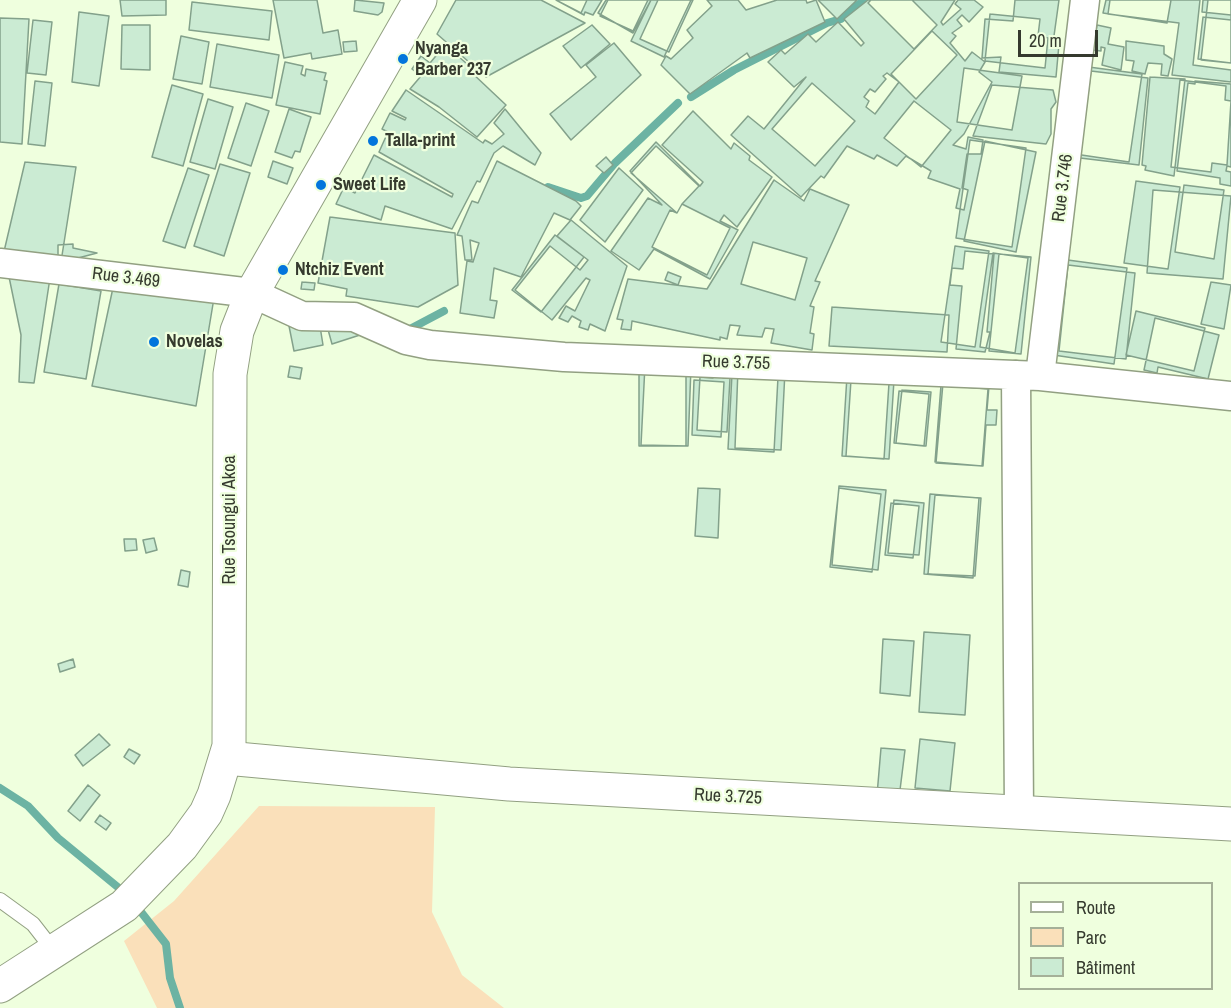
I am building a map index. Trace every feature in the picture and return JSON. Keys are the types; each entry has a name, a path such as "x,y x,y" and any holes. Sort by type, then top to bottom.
{"main road":[{"name":"Rue Tsoungui Akoa","path":"0,986 124,906 183,846 206,813 226,758 230,721 230,374 237,331 252,293 420,0"},
{"name":"Rue 3.725","path":"226,758 509,784 1231,824"}],"street":[{"name":"Rue 3.746","path":"1019,813 1028,375 1085,0"},
{"name":"Rue 3.469","path":"0,263 252,293"},
{"name":"Rue 3.755","path":"252,293 302,316 354,317 406,340 430,345 564,357 1028,375 1231,396"}],"lane":[{"path":"0,900 33,924 54,951"}],"green space":[{"path":"259,806 435,807 432,912 462,975 504,1008 157,1008 124,941 174,901"}],"building":[{"path":"120,0 166,0 166,15 122,16"},
{"path":"273,0 317,0 323,33 338,30 342,54 312,59 311,53 284,58"},
{"path":"355,0 384,3 382,12 378,15 354,11"},
{"path":"456,0 541,0 585,23 486,77 437,34"},
{"path":"556,0 602,0 593,15 585,12 584,15"},
{"path":"556,0 587,0 581,13"},
{"path":"606,0 651,0 633,33 598,13"},
{"path":"608,0 648,0 633,31 600,16"},
{"path":"651,0 691,0 664,57 631,41"},
{"path":"658,0 693,0 669,52 640,39"},
{"path":"707,0 738,0 746,10 777,0 806,0 807,3 816,0 825,22 750,58 747,53 690,94 661,65 666,56 671,59 693,38 687,30 712,6"},
{"path":"818,0 857,0 837,19"},
{"path":"868,0 955,0 941,22 943,25 961,9 955,4 958,0 974,0 983,7 969,22 962,15 957,20 962,26 952,33 956,36 950,43 965,61 972,52 985,62 979,72 992,82 964,134 953,145 966,149 968,137 983,140 981,154 967,154 962,188 968,190 964,210 956,208 960,189 928,178 931,171 906,156 897,166 877,155 874,159 847,146 824,178 821,176 801,197 731,135 748,116 764,129 806,77 794,87 768,62 781,50 785,54 808,34 816,42 838,22 861,46 864,43 844,19","holes":["887,73 899,82 875,114 866,107 869,101 864,97 870,89 875,92 886,79 883,76"]},
{"path":"871,0 912,0 937,25 914,49 868,3"},
{"path":"1015,0 1059,0 1053,43 1059,44 1056,77 999,72 1001,57 982,58 985,19 1013,21"},
{"path":"1106,0 1171,0 1167,23 1103,13"},
{"path":"1110,0 1200,0 1193,65 1231,70 1231,82 1172,75 1179,23 1108,14"},
{"path":"1203,0 1231,0 1231,15 1202,12"},
{"path":"1208,0 1231,0 1231,63 1201,60"},
{"path":"192,2 272,11 269,40 189,30"},
{"path":"79,12 109,16 99,86 72,82"},
{"path":"990,14 1040,19 1038,36 1048,38 1045,68 985,61"},
{"path":"1203,17 1231,20 1231,63 1198,59"},
{"path":"0,18 29,19 22,144 0,142"},
{"path":"33,20 52,22 46,75 27,73"},
{"path":"122,25 150,25 150,70 121,69"},
{"path":"592,25 610,44 581,68 563,46"},
{"path":"1097,25 1111,28 1108,44 1124,47 1121,70 1102,65 1105,48 1101,47 1101,51 1093,50"},
{"path":"932,31 957,55 916,99 891,74"},
{"path":"181,36 209,42 202,84 173,79"},
{"path":"356,41 357,51 344,52 343,42"},
{"path":"1126,41 1164,46 1164,54 1172,59 1168,76 1161,75 1162,64 1148,63 1145,74 1132,71 1134,61 1126,60"},
{"path":"614,43 641,75 571,140 550,114 596,77 586,65"},
{"path":"217,44 279,55 272,98 210,87"},
{"path":"445,45 473,69 471,72 506,105 477,137 439,107 410,89 421,76 412,69 421,56 430,63"},
{"path":"285,62 303,66 301,74 305,76 306,69 326,73 324,80 327,81 320,114 276,105"},
{"path":"1081,66 1142,74 1129,162 1068,153"},
{"path":"964,68 1022,76 1012,130 957,122"},
{"path":"1091,71 1148,78 1139,165 1080,158"},
{"path":"1150,77 1185,79 1174,176 1145,170 1146,166 1142,165"},
{"path":"1180,80 1226,86 1225,100 1231,101 1227,165 1212,163 1211,172 1171,167"},
{"path":"35,81 52,83 45,146 28,144"},
{"path":"1195,81 1231,84 1231,167 1227,166 1226,171 1231,172 1231,186 1220,184 1220,178 1177,171 1188,83 1195,84"},
{"path":"812,83 855,121 815,166 772,129"},
{"path":"172,85 203,94 183,166 152,157"},
{"path":"992,85 1053,90 1056,102 1051,109 1051,134 1046,144 973,136"},
{"path":"406,90 483,143 485,140 492,144 504,134 494,123 505,109 541,153 535,165 503,146 494,153 452,229 385,206 381,220 336,204 344,187 355,193 374,155 452,197 453,194 379,152 388,132 382,129 390,113 405,120 406,118 392,111"},
{"path":"208,99 233,107 215,169 190,162"},
{"path":"914,101 951,130 921,167 884,138"},
{"path":"246,103 269,111 251,166 228,158"},
{"path":"289,109 311,117 300,152 295,151 292,158 275,152"},
{"path":"693,111 731,149 734,143 750,156 749,160 772,177 737,227 724,215 720,221 738,230 710,279 654,249 639,270 611,251 648,198 662,205 630,171 656,142 700,186 703,182 662,145"},
{"path":"970,140 1026,148 1012,247 956,238"},
{"path":"985,141 1036,152 1016,252 964,241"},
{"path":"656,146 699,186 682,204 677,213 631,173"},
{"path":"606,157 613,165 604,173 596,166"},
{"path":"273,161 293,168 287,184 268,177"},
{"path":"497,161 576,201 581,206 570,220 554,213 521,277 494,268 490,300 497,301 494,318 460,313 467,261 473,262 479,243 470,240 472,260 465,260 462,236 457,235 472,201 478,203"},
{"path":"25,162 76,167 60,268 2,260"},
{"path":"220,164 250,173 224,256 194,246"},
{"path":"188,168 209,175 185,248 163,241"},
{"path":"619,168 643,190 605,242 580,220"},
{"path":"774,180 804,201 810,189 849,205 815,281 820,282 810,306 814,307 810,333 814,334 812,350 771,343 774,329 765,328 762,337 737,335 740,326 730,325 727,339 720,337 720,340 632,321 631,330 621,329 623,320 617,319 628,279 707,289"},
{"path":"1136,181 1180,187 1168,269 1124,263"},
{"path":"1184,185 1224,190 1214,259 1175,252"},
{"path":"1153,190 1231,196 1223,279 1147,273"},
{"path":"682,204 730,228 707,275 652,247 670,210 677,213"},
{"path":"330,217 455,233 458,285 418,307 346,296 347,289 318,283"},
{"path":"571,220 627,266 605,331 590,324 588,330 579,327 581,321 572,316 568,322 559,318 566,306 575,311 590,280 586,278 552,320 515,290 550,246 580,270 588,260 557,236"},
{"path":"555,235 584,257 541,312 512,290"},
{"path":"753,242 807,258 795,300 741,284"},
{"path":"73,244 73,248 97,253 78,258 58,258 58,245"},
{"path":"955,246 989,251 975,347 941,342"},
{"path":"965,251 994,254 987,332 990,332 985,352 956,349 962,286 950,285 952,268 963,269"},
{"path":"993,253 1028,258 1015,353 980,347"},
{"path":"999,254 1031,257 1021,354 989,351"},
{"path":"1053,258 1127,268 1114,364 1040,353"},
{"path":"1068,265 1135,273 1126,359 1059,351"},
{"path":"8,272 50,278 34,383 19,382 21,335"},
{"path":"668,272 681,277 678,285 665,280"},
{"path":"302,282 315,283 314,290 301,289"},
{"path":"1211,282 1231,285 1224,329 1201,324"},
{"name":"Novelas","path":"114,283 214,298 196,406 92,386"},
{"path":"59,284 101,291 86,379 44,372"},
{"path":"832,307 949,315 947,352 829,346"},
{"path":"1136,311 1205,328 1194,371 1126,355"},
{"path":"354,317 360,335 332,344 327,326"},
{"path":"1155,318 1219,335 1208,379 1158,367 1157,373 1144,370"},
{"path":"319,320 323,345 294,351 289,326"},
{"path":"645,365 691,367 688,446 641,445"},
{"path":"290,366 302,368 300,379 288,377"},
{"path":"738,369 785,371 781,450 735,448"},
{"path":"639,371 686,371 686,446 639,446"},
{"path":"714,372 724,372 723,378 730,378 727,432 697,430 700,377 713,378"},
{"path":"732,374 778,377 774,452 728,449"},
{"path":"847,376 894,380 889,459 842,456"},
{"path":"694,380 724,382 721,437 692,435"},
{"path":"851,380 889,383 884,459 846,456"},
{"path":"943,383 989,386 987,410 997,410 996,425 986,425 983,466 936,463"},
{"path":"941,385 988,389 982,466 935,462"},
{"path":"902,390 931,392 926,446 896,443"},
{"path":"899,391 929,394 924,446 894,443"},
{"path":"839,486 886,490 878,570 832,565"},
{"path":"698,488 720,489 718,538 695,536"},
{"path":"839,488 881,494 872,572 830,567"},
{"path":"930,494 979,498 973,578 924,574"},
{"path":"935,495 981,498 975,576 928,574"},
{"path":"894,500 924,503 919,555 888,553"},
{"path":"891,503 919,506 913,558 885,555"},
{"path":"154,538 157,550 146,553 143,540"},
{"path":"124,539 136,539 137,550 125,551"},
{"path":"181,570 190,572 188,587 178,585"},
{"path":"924,632 970,635 965,715 919,712"},
{"path":"883,639 914,641 910,696 880,693"},
{"path":"73,659 75,667 60,672 58,664"},
{"path":"99,734 110,745 83,766 75,755"},
{"path":"920,739 955,743 950,791 915,788"},
{"path":"881,748 905,750 899,798 877,795"},
{"path":"129,749 140,755 134,764 124,757"},
{"path":"88,785 100,795 80,821 68,811"},
{"path":"100,815 111,823 106,830 95,822"}],"waterway":[{"path":"691,97 734,70 827,23 841,19 864,0"},
{"path":"548,187 581,198 587,196 615,163 678,103"},
{"path":"408,330 444,311"},
{"path":"0,788 28,806 58,838 125,893"},
{"path":"134,903 166,944 170,978 180,1008"}],"place":[{"name":"Nyanga Barber 237","path":"403,59"},
{"name":"Talla-print","path":"373,141"},
{"name":"Sweet Life","path":"321,185"},
{"name":"Ntchiz Event","path":"283,270"},
{"name":"Novelas","path":"154,342"}]}
